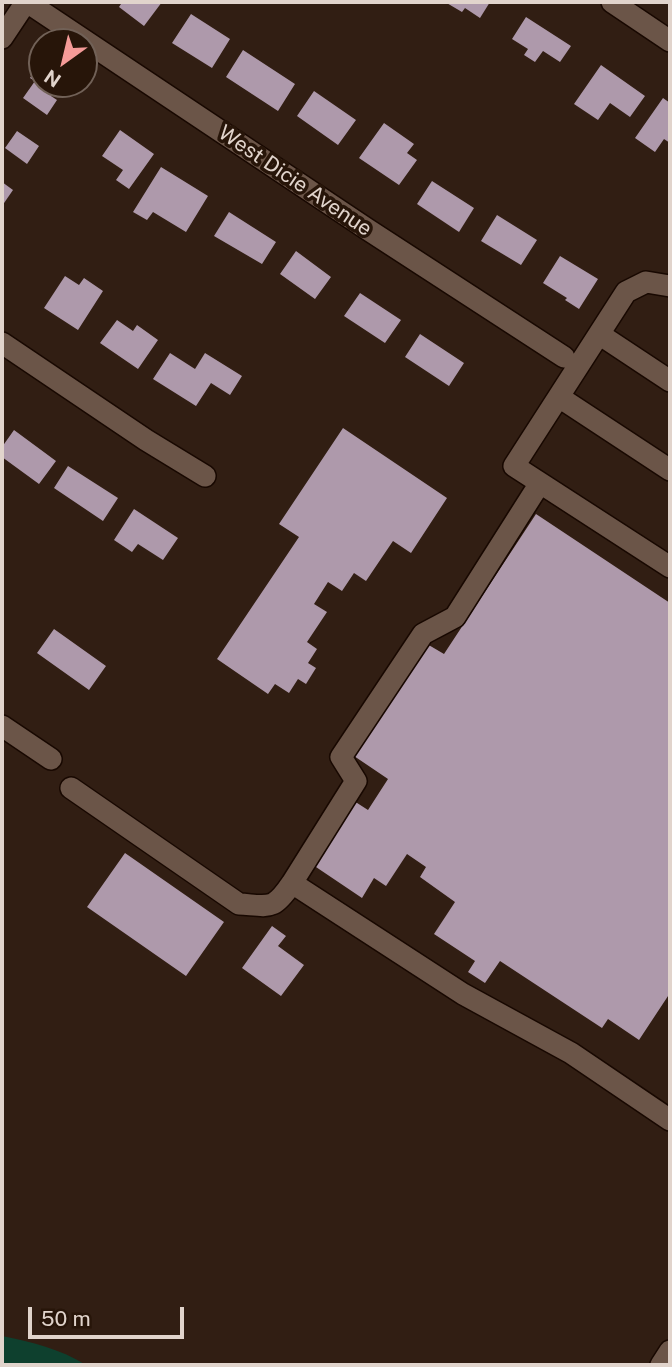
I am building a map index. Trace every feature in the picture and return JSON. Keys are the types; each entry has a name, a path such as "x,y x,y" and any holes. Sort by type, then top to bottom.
{"street":[{"path":"2,37 27,2"},
{"name":"West Dicie Avenue","path":"27,2 564,358"},
{"path":"612,2 670,41"},
{"path":"670,286 646,282 626,292 514,466 670,567"},
{"path":"599,334 670,381"},
{"path":"2,343 146,440 205,476"},
{"path":"559,397 670,470"},
{"path":"71,788 239,904 270,906 279,901 356,781 341,757 423,634 455,617 540,483"},
{"path":"2,726 51,759"},
{"path":"292,883 463,994 571,1053 670,1121"},
{"path":"661,1365 670,1351"}],"green space":[{"path":"2,1336 56,1350 86,1365 2,1365"}],"building":[{"path":"118,2 162,2 144,26 119,7 121,4"},
{"path":"445,2 490,2 480,18 465,8 462,12"},
{"path":"191,14 230,39 212,68 172,43"},
{"path":"526,17 571,46 560,62 543,51 535,62 524,55 528,49 512,39"},
{"path":"243,50 295,84 278,111 226,77"},
{"path":"601,65 645,96 630,117 610,103 598,120 574,104"},
{"path":"28,91 28,98 57,100 47,115 23,98"},
{"path":"314,91 356,120 338,145 297,116"},
{"path":"663,98 670,103 670,143 664,139 655,152 635,138"},
{"path":"384,123 414,144 407,153 417,160 399,185 359,158"},
{"path":"120,130 154,154 129,189 116,180 123,170 102,156"},
{"path":"17,131 39,146 27,164 5,148"},
{"path":"161,167 208,196 186,232 153,212 147,220 133,212"},
{"path":"432,181 474,208 459,232 417,204"},
{"path":"2,182 13,190 2,206"},
{"path":"229,212 276,242 262,264 214,236"},
{"path":"497,215 537,240 521,265 481,241"},
{"path":"296,251 331,277 315,299 280,274"},
{"path":"560,256 598,279 579,309 543,283"},
{"path":"65,276 79,285 84,278 103,291 78,330 44,308"},
{"path":"360,293 401,320 385,343 344,316"},
{"path":"117,320 133,331 137,325 158,340 138,369 100,343"},
{"path":"420,334 464,363 449,386 405,357"},
{"path":"170,353 195,369 205,353 242,376 230,395 211,383 196,406 153,379"},
{"path":"343,428 447,498 411,553 393,541 366,581 354,573 342,591 328,582 314,604 327,612 307,642 317,649 308,663 316,668 306,684 298,679 289,693 275,684 268,694 217,659 299,537 279,524"},
{"path":"14,430 56,461 39,484 2,457 2,447"},
{"path":"68,466 118,498 103,521 54,488"},
{"path":"134,509 178,538 163,560 138,544 132,552 114,540"},
{"path":"536,514 670,603 670,993 639,1040 608,1019 602,1028 500,961 485,983 468,972 475,961 434,934 455,902 420,877 426,867 407,854 386,886 374,878 362,898 313,865 354,801 368,810 388,779 354,756 427,644 444,654"},
{"path":"54,629 106,666 89,690 37,653"},
{"path":"125,853 224,922 186,976 87,907"},
{"path":"272,926 286,936 278,946 304,965 281,996 242,968"}]}
